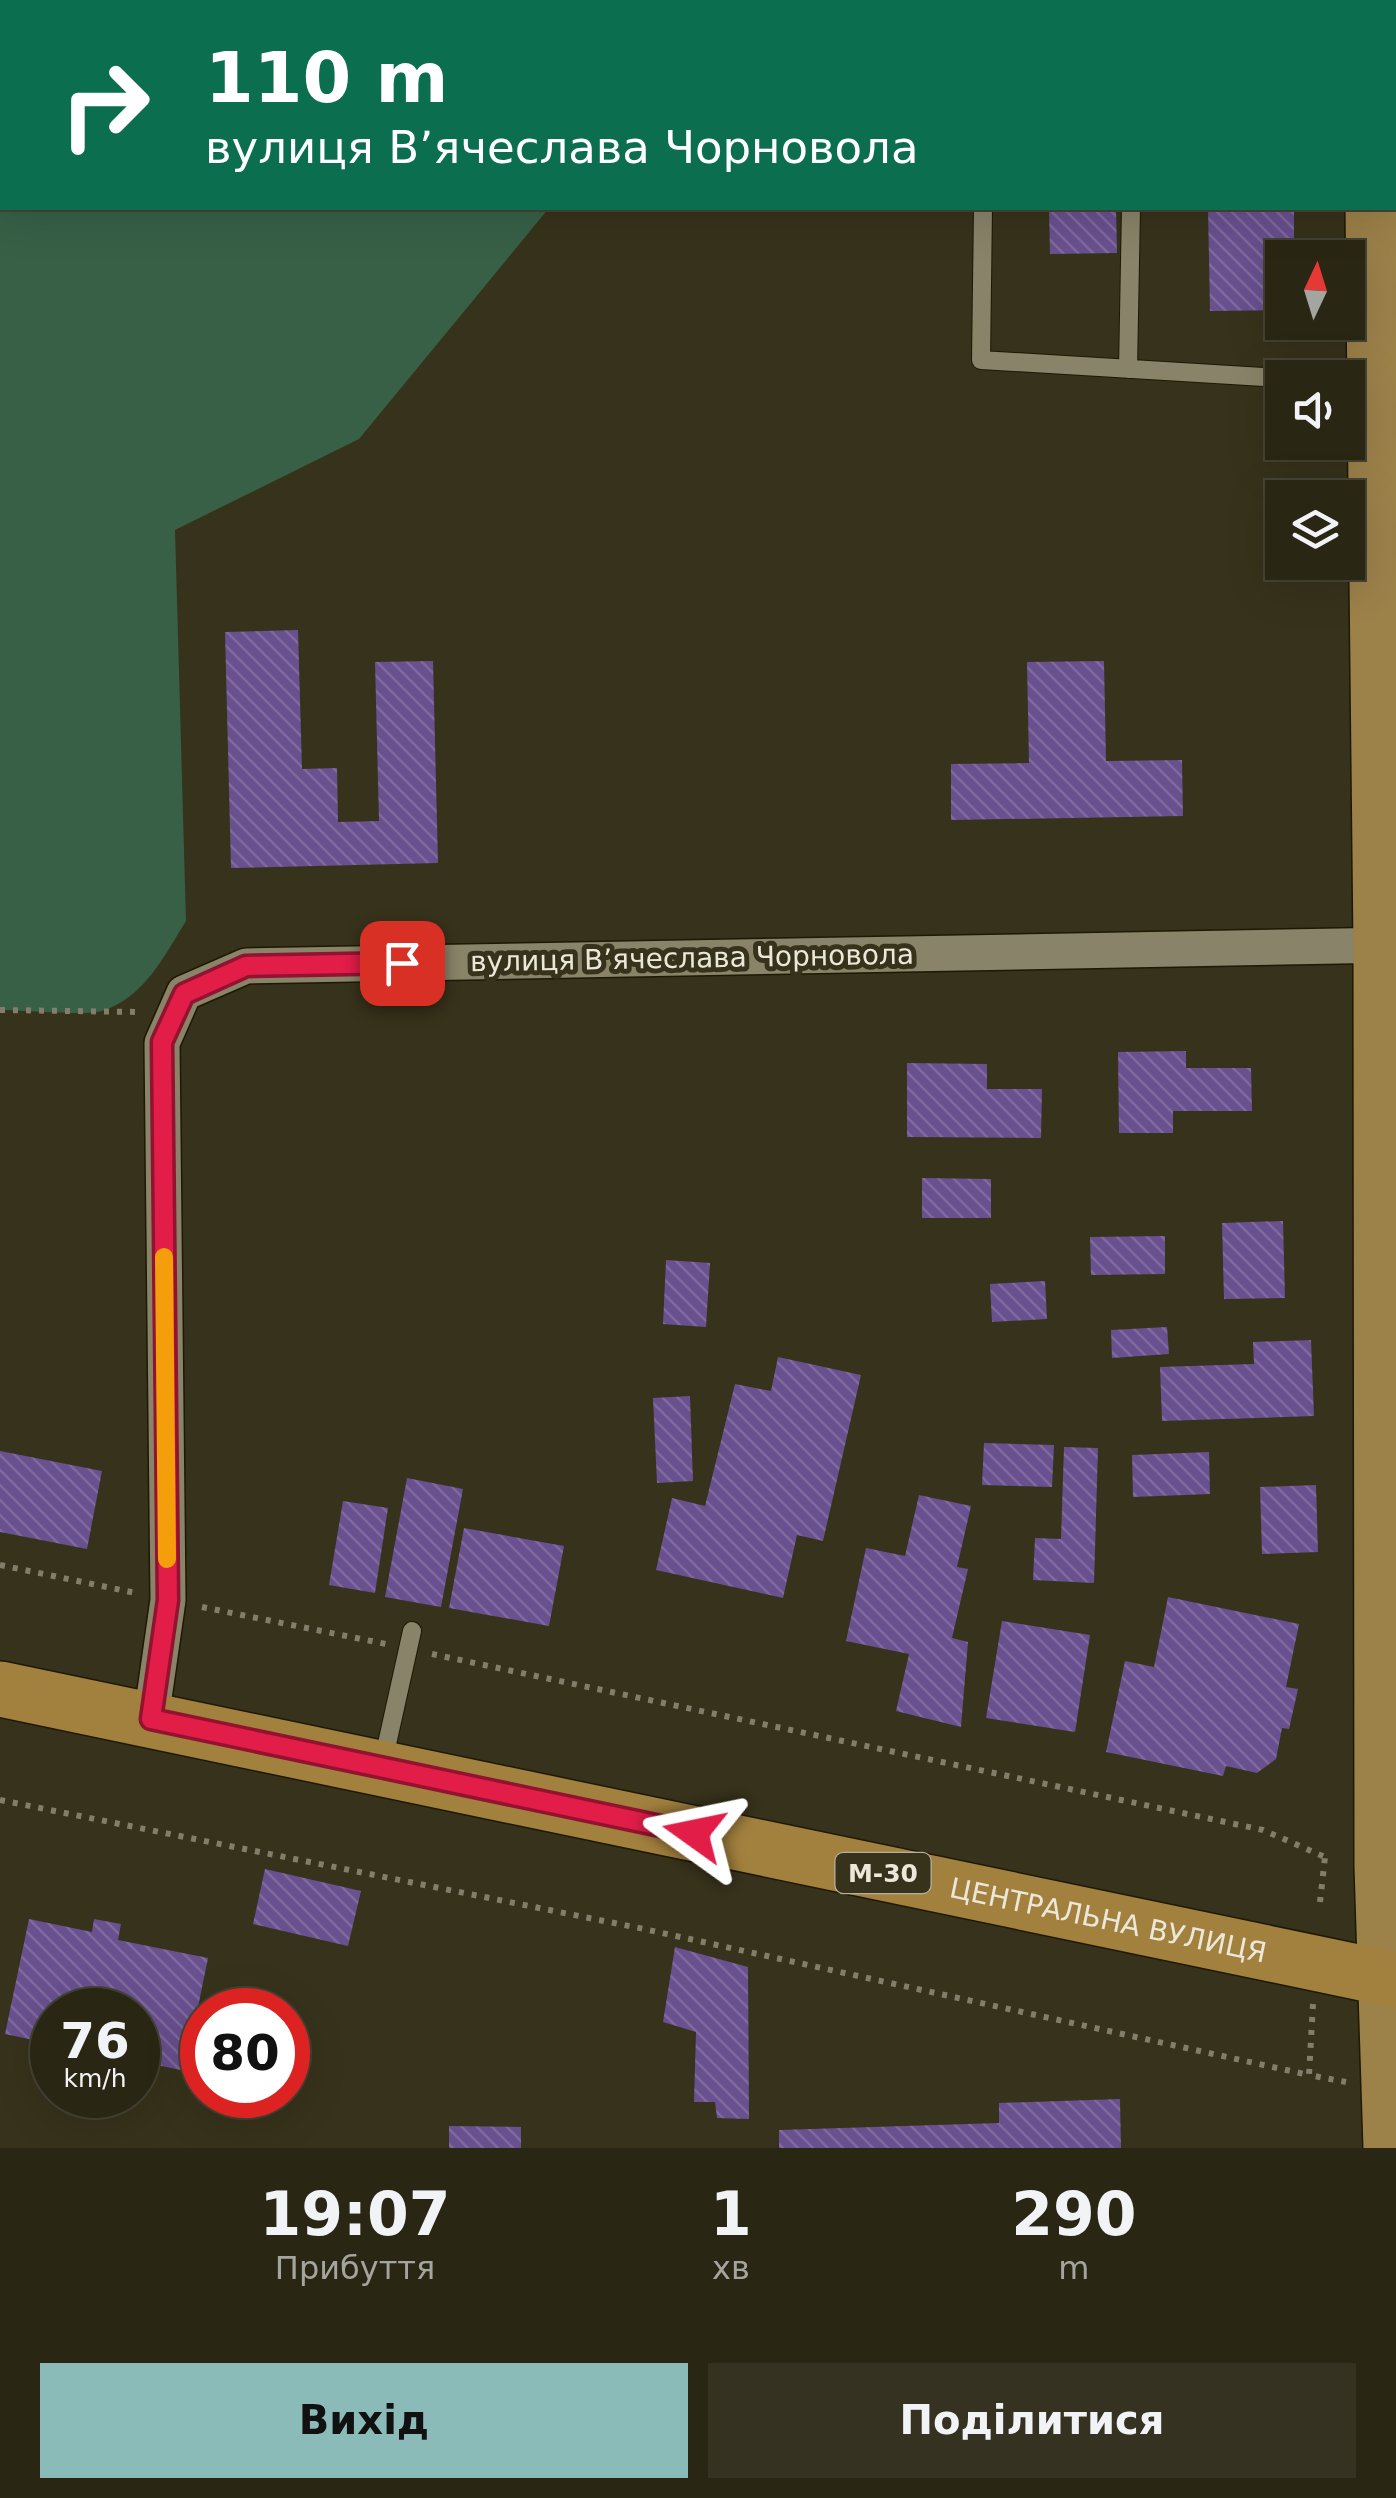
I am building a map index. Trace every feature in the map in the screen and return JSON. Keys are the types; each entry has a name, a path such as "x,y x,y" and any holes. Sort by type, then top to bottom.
{"highway":[{"name":"ЦЕНТРАЛЬНА ВУЛИЦЯ","path":"0,1688 1390,1979"}],"main road":[{"path":"1373,210 1368,383 1388,945 1391,2148"}],"street":[{"name":"вулиця Вʼячеслава Чорновола","path":"176,1013 184,994 246,966 1388,945"},
{"path":"151,1719 168,1600 162,1042 176,1013"}],"lane":[{"path":"982,210 981,360 1265,377"},
{"path":"1128,370 1131,210"},
{"path":"382,1767 410,1640"}],"path":[{"path":"0,1010 176,1013"},
{"path":"0,1565 168,1600 410,1640 1264,1830 1336,1858"},
{"path":"0,1800 644,1929 1357,2084"},
{"path":"1320,1902 1325,1856"},
{"path":"1309,2074 1313,2003"}],"green space":[{"path":"0,210 547,210 359,439 175,530 186,921 141,986 117,1005 93,1012 0,1010"}],"building":[{"path":"1049,210 1116,210 1117,253 1050,254"},
{"path":"1208,210 1294,210 1294,240 1265,240 1265,310 1210,311"},
{"path":"298,630 302,769 337,768 338,822 379,821 375,662 433,661 438,863 231,868 225,632"},
{"path":"1104,661 1106,761 1182,760 1183,816 951,820 951,764 1029,763 1027,662"},
{"path":"1186,1051 1186,1068 1251,1068 1252,1111 1173,1111 1173,1133 1119,1133 1118,1052"},
{"path":"907,1063 987,1064 987,1089 1042,1089 1041,1138 907,1137"},
{"path":"922,1178 991,1179 991,1218 922,1218"},
{"path":"1283,1221 1285,1298 1224,1299 1222,1223"},
{"path":"1165,1236 1165,1274 1091,1275 1090,1237"},
{"path":"666,1260 710,1263 706,1327 663,1324"},
{"path":"1045,1281 1047,1319 992,1322 990,1284"},
{"path":"1167,1327 1169,1354 1112,1358 1111,1330"},
{"path":"1311,1340 1314,1416 1162,1421 1160,1367 1254,1364 1253,1342"},
{"path":"778,1357 861,1375 823,1541 797,1535 783,1598 656,1570 672,1498 705,1506 735,1384 771,1391"},
{"path":"690,1396 693,1481 657,1483 653,1398"},
{"path":"984,1443 1054,1445 1052,1487 982,1485"},
{"path":"1064,1447 1098,1448 1094,1583 1033,1580 1035,1538 1061,1539"},
{"path":"0,1451 102,1471 87,1549 0,1532"},
{"path":"1209,1452 1210,1494 1133,1497 1132,1455"},
{"path":"407,1478 463,1489 441,1607 385,1597"},
{"path":"1316,1485 1318,1552 1262,1554 1260,1487"},
{"path":"919,1495 971,1506 957,1567 968,1569 952,1638 968,1642 961,1727 896,1711 909,1654 846,1641 866,1548 905,1556"},
{"path":"343,1501 388,1508 375,1593 329,1585"},
{"path":"464,1528 564,1546 549,1626 449,1608"},
{"path":"1168,1597 1299,1624 1286,1687 1298,1689 1289,1729 1282,1728 1276,1759 1257,1773 1226,1766 1223,1776 1106,1752 1125,1661 1154,1667"},
{"path":"1002,1621 1090,1635 1075,1732 986,1718"},
{"path":"265,1869 361,1891 348,1946 253,1924"},
{"path":"29,1919 92,1932 94,1919 121,1924 118,1940 208,1958 202,1988 180,1988 180,2070 160,2066 160,1988 30,1988 30,2039 5,2034"},
{"path":"675,1947 748,1967 749,2119 717,2118 715,2102 694,2102 696,2032 663,2022"},
{"path":"1120,2099 1121,2148 779,2148 779,2130 999,2123 999,2103"},
{"path":"449,2126 521,2127 521,2148 449,2148"}],"slow traffic":[{"path":"164,1257 167,1559"}],"route":[{"path":"402,963 246,966 184,994 162,1042 168,1600 151,1719 694,1833"}]}
